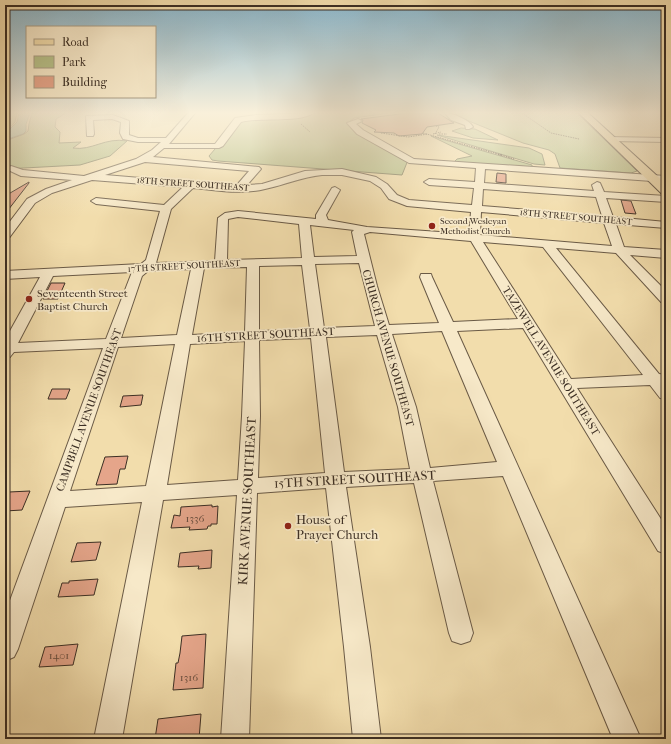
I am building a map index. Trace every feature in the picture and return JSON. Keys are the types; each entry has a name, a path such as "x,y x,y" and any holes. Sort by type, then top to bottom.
{"main road":[{"path":"624,148 666,190"},
{"path":"627,148 666,179"}],"street":[{"path":"5,236 31,201 36,197 49,191 144,159 157,152 161,148"},
{"path":"190,163 201,160 211,148"},
{"path":"388,148 412,161 447,160 481,166 666,179"},
{"path":"144,159 256,169 239,189"},
{"path":"475,238 481,166"},
{"name":"18TH STREET SOUTHEAST","path":"11,169 21,173 239,189 263,187 287,178 314,173 342,172 365,176 379,182 393,197 400,201 666,225"},
{"path":"594,174 619,250 666,299"},
{"path":"429,182 666,199"},
{"path":"96,201 166,208 192,185"},
{"path":"325,223 322,220 321,215 335,190"},
{"name":"CAMPBELL AVENUE SOUTHEAST","path":"5,649 136,275 152,261 166,208"},
{"path":"221,264 223,218 238,214 325,223 363,229 666,254"},
{"path":"304,221 312,298 318,333 367,739"},
{"name":"CHURCH AVENUE SOUTHEAST","path":"363,229 358,232 358,235 383,330 407,407 422,475 461,633"},
{"name":"TAZEWELL AVENUE SOUTHEAST","path":"475,238 666,545"},
{"path":"546,243 660,380 666,394"},
{"name":"17TH STREET SOUTHEAST","path":"5,275 198,265 364,259"},
{"name":"KIRK AVENUE SOUTHEAST","path":"235,739 251,416 253,263"},
{"path":"108,739 198,265"},
{"path":"6,350 48,273"},
{"path":"426,277 627,739"},
{"name":"16TH STREET SOUTHEAST","path":"6,350 183,339 528,323"},
{"path":"567,384 660,380"},
{"name":"15TH STREET SOUTHEAST","path":"57,500 509,468"}],"path":[{"path":"477,148 498,154"}],"green space":[{"path":"5,148 119,148 110,156 80,165 5,169"},
{"path":"216,148 385,148 408,160 402,175 218,161 212,160 209,156"},
{"path":"455,148 472,148 532,165 532,167 454,162 457,159 472,156"},
{"path":"480,148 529,148 542,154 545,165 534,164"},
{"path":"541,148 613,148 637,171 631,173 560,168 555,154 549,150"}],"building":[{"path":"497,173 506,174 506,183 496,182"},
{"path":"29,183 5,214 5,196"},
{"path":"621,200 631,201 636,214 625,213"},
{"path":"51,283 65,283 58,299 43,299"},
{"path":"52,389 70,389 66,399 48,399"},
{"path":"143,395 141,405 120,407 123,396"},
{"path":"128,456 125,469 120,469 117,484 96,485 105,457"},
{"path":"30,491 22,510 5,511 5,501 9,492"},
{"path":"212,505 212,507 218,506 217,524 211,524 211,526 208,526 207,529 189,530 190,527 171,528 174,515 180,516 181,507"},
{"path":"101,542 96,560 71,562 77,543"},
{"path":"212,550 211,568 198,569 199,566 178,567 180,553"},
{"path":"98,579 94,595 58,597 62,583 69,583 69,581"},
{"path":"206,634 203,688 173,690 176,663 178,663 182,636"},
{"path":"78,644 73,665 39,667 45,647"},
{"path":"201,714 199,739 155,739 158,719"}],"place":[{"name":"Second Wesleyan Methodist Church","path":"432,226"},
{"name":"Seventeenth Street Baptist Church","path":"29,299"},
{"name":"House of Prayer Church","path":"288,526"}]}
